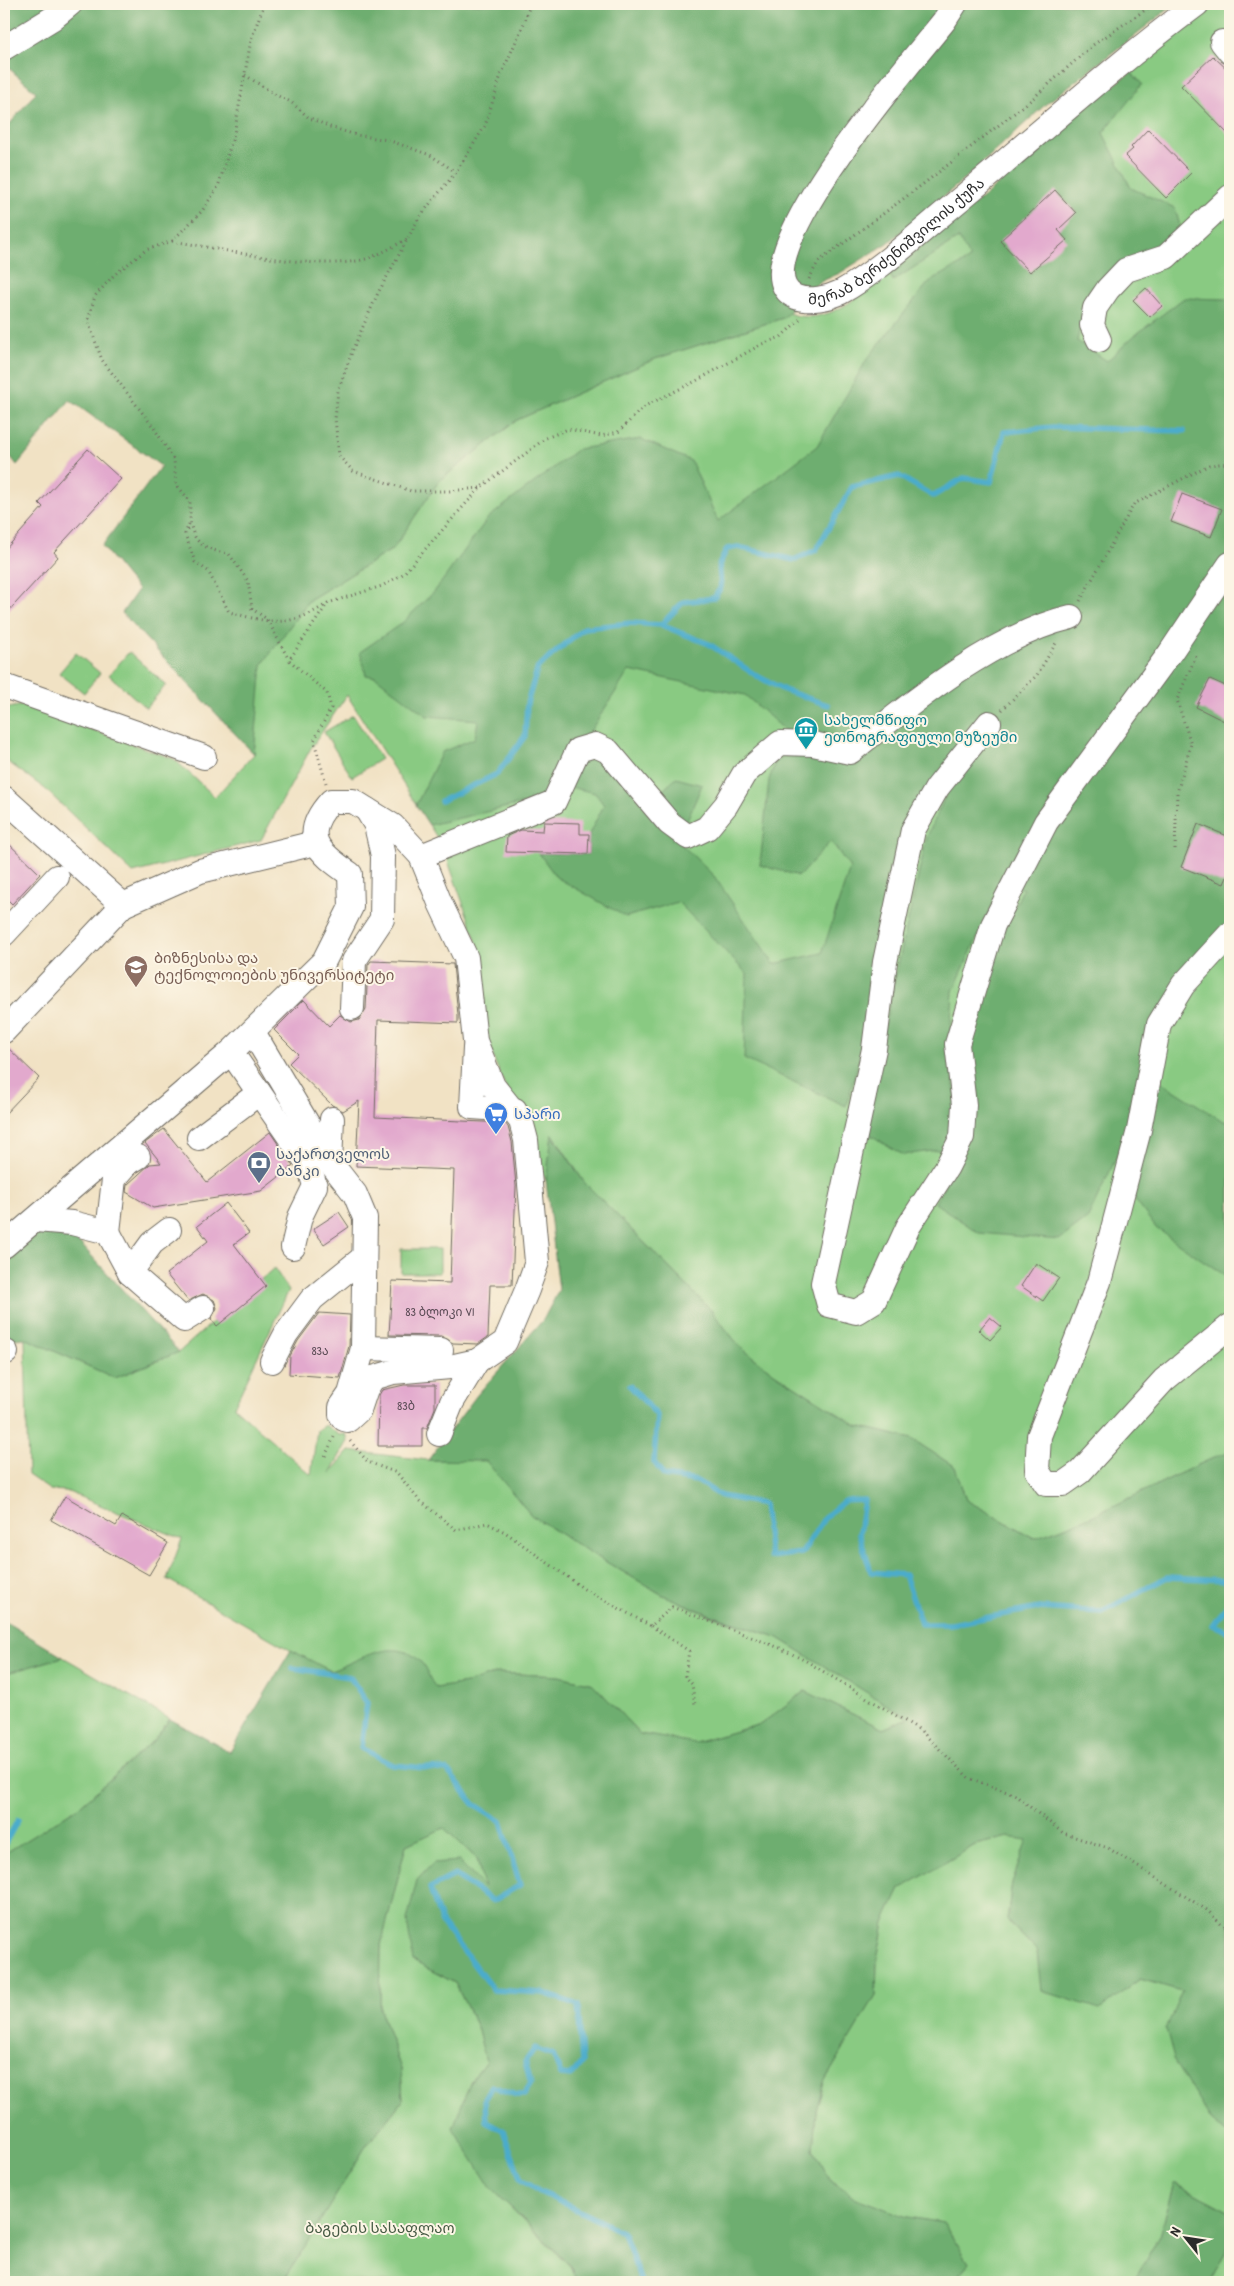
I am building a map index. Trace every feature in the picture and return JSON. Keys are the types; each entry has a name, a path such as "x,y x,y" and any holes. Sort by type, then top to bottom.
{"street":[{"path":"4,48 53,18 70,4"},
{"name":"მერაბ ბერძენიშვილის ქუჩა","path":"955,4 944,22 853,134 824,176 805,210 791,236 782,263 782,278 785,288 794,297 814,299 840,292 872,270 1018,152 1114,68 1197,4"},
{"path":"1099,340 1092,325 1095,308 1108,289 1126,270 1166,257 1230,197"},
{"path":"989,723 937,788 913,830 885,962 874,1049 823,1283 829,1305 856,1312 874,1301 908,1227 947,1167 962,1137 964,1105 957,1044 993,925 1046,822 1170,653 1230,564"},
{"path":"421,856 554,802 578,750 595,745 608,752 670,823 688,837 707,828 726,805 744,774 780,743 813,744 850,752 910,704 966,666 1020,635 1048,622 1071,617"},
{"path":"4,686 204,757"},
{"path":"4,798 122,905"},
{"path":"4,1246 231,1052 324,961 351,907 350,874 325,857 315,843 314,828 323,809 331,800 353,801 393,826 421,856 466,958 475,1041 493,1086 515,1110 521,1120 526,1140 537,1262 505,1342 478,1361 452,1402 439,1434"},
{"path":"352,1008 354,961 368,937 382,919 383,856 376,825 368,810"},
{"path":"4,1032 122,905 200,871 315,843"},
{"path":"4,934 57,877"},
{"path":"1230,934 1182,985 1159,1024 1139,1130 1099,1282 1039,1436 1037,1470 1046,1484 1063,1484 1080,1472 1164,1380 1230,1326"},
{"path":"253,1032 330,1162 355,1194 365,1218 363,1348 350,1394 341,1407 341,1415 344,1419 348,1420 355,1416 366,1389 373,1378 383,1374 450,1367 478,1361"},
{"path":"231,1052 309,1165 315,1186 300,1217 292,1247"},
{"path":"199,1138 259,1093"},
{"path":"330,1162 332,1119"},
{"path":"138,1157 128,1163 114,1179 110,1236 130,1273 184,1320 203,1308"},
{"path":"36,1220 72,1222 110,1236 160,1237 130,1273"},
{"path":"272,1361 286,1334 312,1299 364,1256"},
{"path":"363,1348 441,1350"}],"path":[{"path":"264,4 251,40 234,134 218,187 202,211 172,241 146,250 114,275 94,296 88,321 102,360 154,428 174,460 176,484 190,501 189,524 185,534 195,562 208,571 229,612 285,623 307,617 328,603 382,586 403,574 480,488 546,438 568,429 601,436 618,432 645,406 696,381 762,344 781,337 801,318"},
{"path":"480,488 449,491 411,491 353,471 339,456 335,419 338,391 353,349 407,238 435,196 456,172 485,126 501,74 525,21 530,4"},
{"path":"808,282 818,262 926,182 1031,100 1093,45 1154,4"},
{"path":"245,75 292,102 308,117 330,127 356,135 388,140 430,155 456,172"},
{"path":"172,241 276,258 322,262 360,260 380,254 407,238"},
{"path":"989,723 1037,675 1134,504 1208,465 1230,463"},
{"path":"189,524 193,534 208,550 229,554 248,581 252,609 266,619 289,660 327,693 331,708 314,741 331,800"},
{"path":"289,660 328,603"},
{"path":"1175,850 1177,793 1191,744 1176,700 1199,648"},
{"path":"335,1436 351,1441 368,1462 397,1473 418,1500 456,1530 487,1523 505,1532 584,1589 651,1626 689,1651 686,1676 692,1684 695,1705"},
{"path":"651,1626 672,1608 780,1648 920,1730 969,1778 1015,1796 1063,1833 1108,1848 1207,1910 1223,1926 1230,1928"}],"green space":[{"path":"10,4 545,4 546,6 549,4 1175,4 1046,104 968,176 888,243 840,273 820,282 783,318 655,359 517,420 439,481 393,549 309,600 262,665 254,754 122,613 138,590 102,546 161,466 70,400 17,465 4,448 4,131 36,92 4,64 4,9"},
{"name":"სახელმწიფო ეთნოგრაფიული მუზეუმი","path":"1214,4 1230,4 1230,1451 1084,1519 1034,1538 966,1500 955,1467 912,1439 857,1426 774,1373 740,1347 710,1309 584,1182 553,1134 546,1181 495,1062 480,1015 475,966 482,957 443,847 347,695 311,748 261,840 133,873 44,788 4,759 4,709 23,705 174,759 215,797 254,754 261,665 309,600 393,549 439,481 517,420 655,359 783,318 788,313 817,316 830,313 855,299 889,271 894,280 959,238 1139,81 1131,72"},
{"path":"1131,72 1142,84 1103,133 1131,188 1175,208 1183,237 1127,261 1088,292 1077,341 1107,361 1134,336 1184,298 1226,299 1230,301 1230,927 1149,1027 1124,1141 1088,1218 1059,1240 979,1233 935,1203 962,1153 964,1042 994,951 1023,889 1003,882 953,991 949,1054 959,1116 953,1148 903,1155 861,1129 927,837 949,788 1001,723 988,714 914,808 865,1038 846,1106 744,1059 747,974 678,902 626,917 556,877 539,853 588,854 589,834 604,805 595,793 570,787 583,754 607,757 649,803 676,778 702,785 678,841 714,876 774,964 822,953 850,868 831,841 799,876 760,865 769,780 786,731 745,695 629,671 547,798 429,825 416,805 442,752 475,738 478,720 427,716 376,677 366,675 360,652 402,623 435,591 488,518 578,449 641,439 691,461 718,521 817,446 867,359 929,282 970,259 959,238 893,281 889,271 988,193 1073,117"},
{"path":"129,652 166,685 146,708 109,675"},
{"path":"76,653 100,673 84,693 59,673"},
{"path":"353,715 381,759 352,777 324,732"},
{"path":"1155,1078 1223,1121 1230,1122 1230,1279 1156,1228 1129,1192"},
{"path":"552,1134 584,1182 710,1309 740,1347 774,1373 857,1426 912,1439 955,1467 966,1500 1034,1538 1084,1519 1230,1451 1230,2135 1210,2119 1176,2065 1166,2029 1182,1991 1140,1979 1100,2009 1041,1991 1037,1951 1007,1920 1012,1883 1027,1840 1008,1837 975,1845 900,1889 884,1923 877,1959 876,1995 824,2082 816,2110 813,2149 829,2179 853,2197 907,2217 943,2223 969,2263 952,2282 577,2282 572,2267 491,2188 453,2128 470,2082 486,2061 477,2027 455,1983 413,1961 407,1920 417,1880 433,1863 459,1861 484,1887 477,1859 444,1828 406,1845 381,1945 380,2009 401,2069 403,2100 366,2146 283,2282 4,2282 4,1854 79,1807 154,1740 170,1719 230,1752 291,1650 331,1671 376,1652 399,1650 410,1654 420,1661 436,1688 467,1683 497,1673 559,1676 593,1684 640,1734 695,1743 761,1724 805,1691 883,1729 908,1718 777,1637 711,1615 663,1595 589,1552 531,1515 486,1461 428,1460 477,1395 543,1320 559,1290 546,1181"},
{"path":"42,1230 78,1241 179,1352 115,1378 25,1338 4,1340 4,1258"},
{"path":"401,1249 440,1249 440,1273 401,1273"},
{"path":"274,1268 289,1290 234,1407 311,1475 317,1430 325,1425 339,1435 346,1434 348,1441 330,1473 349,1451 428,1460 486,1460 531,1515 589,1552 663,1595 711,1616 777,1637 908,1718 883,1729 805,1691 761,1724 695,1743 640,1734 593,1684 559,1676 497,1673 467,1683 436,1688 433,1685 352,1663 331,1671 309,1661 167,1579 182,1539 66,1491 50,1490 28,1475 25,1338 115,1378 179,1352"},
{"path":"4,1621 63,1657 4,1674"},
{"path":"63,1657 170,1719 154,1740 79,1807 4,1854 4,1674"},
{"name":"ბაგების სასაფლაო","path":"444,1827 477,1859 485,1888 413,1961 455,1983 477,2027 486,2061 470,2082 491,2188 572,2268 577,2282 283,2282 366,2146 403,2100 401,2069 380,2009 381,1945 406,1845"},
{"path":"1008,1837 1028,1839 1012,1883 1007,1920 1037,1951 1042,1991 1100,2008 1140,1979 1182,1991 1210,2119 1230,2135 1230,2212 1175,2183 1160,2235 1133,2282 952,2282 969,2263 943,2223 907,2217 852,2197 829,2179 813,2149 816,2110 824,2082 876,1995 877,1959 884,1923 900,1889 975,1845"},
{"path":"1175,2183 1230,2212 1230,2245 1209,2282 1133,2282 1160,2235"},
{"path":"1230,2245 1230,2282 1209,2282"}],"building":[{"path":"1213,56 1230,72 1230,136 1181,86"},
{"path":"1148,129 1191,173 1166,198 1125,156 1133,149 1131,147"},
{"path":"1055,190 1076,213 1058,230 1067,240 1030,272 1000,241"},
{"path":"1146,288 1162,306 1150,317 1133,300"},
{"path":"88,449 121,479 54,552 58,557 4,616 4,551 43,507 39,503"},
{"path":"1182,494 1222,509 1211,537 1171,522"},
{"path":"1210,679 1230,688 1230,724 1196,707"},
{"path":"544,822 580,823 580,834 589,834 588,854 506,852 507,836 521,830 543,831"},
{"path":"1198,824 1230,837 1230,870 1224,884 1181,867"},
{"path":"4,839 40,874 12,904 4,896"},
{"path":"371,961 453,964 458,1015 458,1023 378,1020 375,1117 505,1123 508,1127 512,1142 516,1186 512,1285 490,1285 488,1337 478,1344 453,1343 441,1336 389,1335 392,1281 450,1283 454,1170 356,1166 359,1101 343,1111 332,1105 289,1063 298,1054 274,1030 304,1000 329,1026 340,1015 351,1022 359,1020 366,1009 368,965"},
{"path":"4,1044 39,1078 4,1115"},
{"path":"164,1129 207,1182 270,1132 293,1166 261,1191 153,1208 126,1192 127,1185 150,1164 161,1163 145,1143"},
{"path":"226,1203 249,1233 234,1244 266,1286 217,1326 211,1319 217,1308 214,1300 203,1294 188,1301 166,1274 208,1241 197,1226"},
{"path":"339,1212 349,1227 324,1244 313,1229"},
{"path":"1036,1263 1059,1278 1043,1301 1021,1286"},
{"path":"319,1313 350,1315 349,1346 340,1378 289,1374 290,1356 298,1341"},
{"path":"990,1317 1002,1327 990,1340 979,1330"},
{"path":"404,1385 435,1385 435,1408 427,1428 422,1428 422,1446 378,1446 379,1395 382,1390"},
{"path":"65,1496 116,1526 122,1516 168,1543 149,1575 51,1520"}],"waterway":[{"path":"441,801 497,774 525,736 527,703 538,667 584,628 630,623 661,625 683,602 714,598 721,587 719,565 727,549 738,547 794,560 816,550 852,487 899,476 933,496 964,478 991,482 1004,432 1053,427 1184,431"},
{"path":"661,625 709,644 757,676 784,690 828,705"},
{"path":"630,1386 657,1415 654,1462 664,1476 697,1481 721,1496 764,1504 770,1557 802,1553 825,1517 844,1501 864,1500 859,1534 871,1572 905,1575 921,1624 951,1624 1039,1608 1102,1612 1167,1577 1225,1580 1230,1593"},
{"path":"1230,1601 1213,1625 1230,1632"},
{"path":"293,1668 350,1677 367,1703 361,1748 393,1765 447,1770 474,1804 501,1821 520,1885 493,1901 455,1875 430,1888 441,1921 493,1990 543,1993 578,2005 582,2062 571,2076 561,2075 553,2055 535,2048 525,2062 531,2083 524,2095 516,2095 492,2086 485,2098 486,2121 503,2130 521,2180 540,2192 624,2233 641,2282"},
{"path":"4,1845 18,1820"}],"place":[{"name":"სახელმწიფო ეთნოგრაფიული მუზეუმი","path":"806,750"},
{"name":"ბიზნესისა და ტექნოლოიების უნივერსიტეტი","path":"136,988"},
{"name":"სპარი","path":"496,1135"},
{"name":"საქართველოს ბანკი","path":"259,1184"}]}
